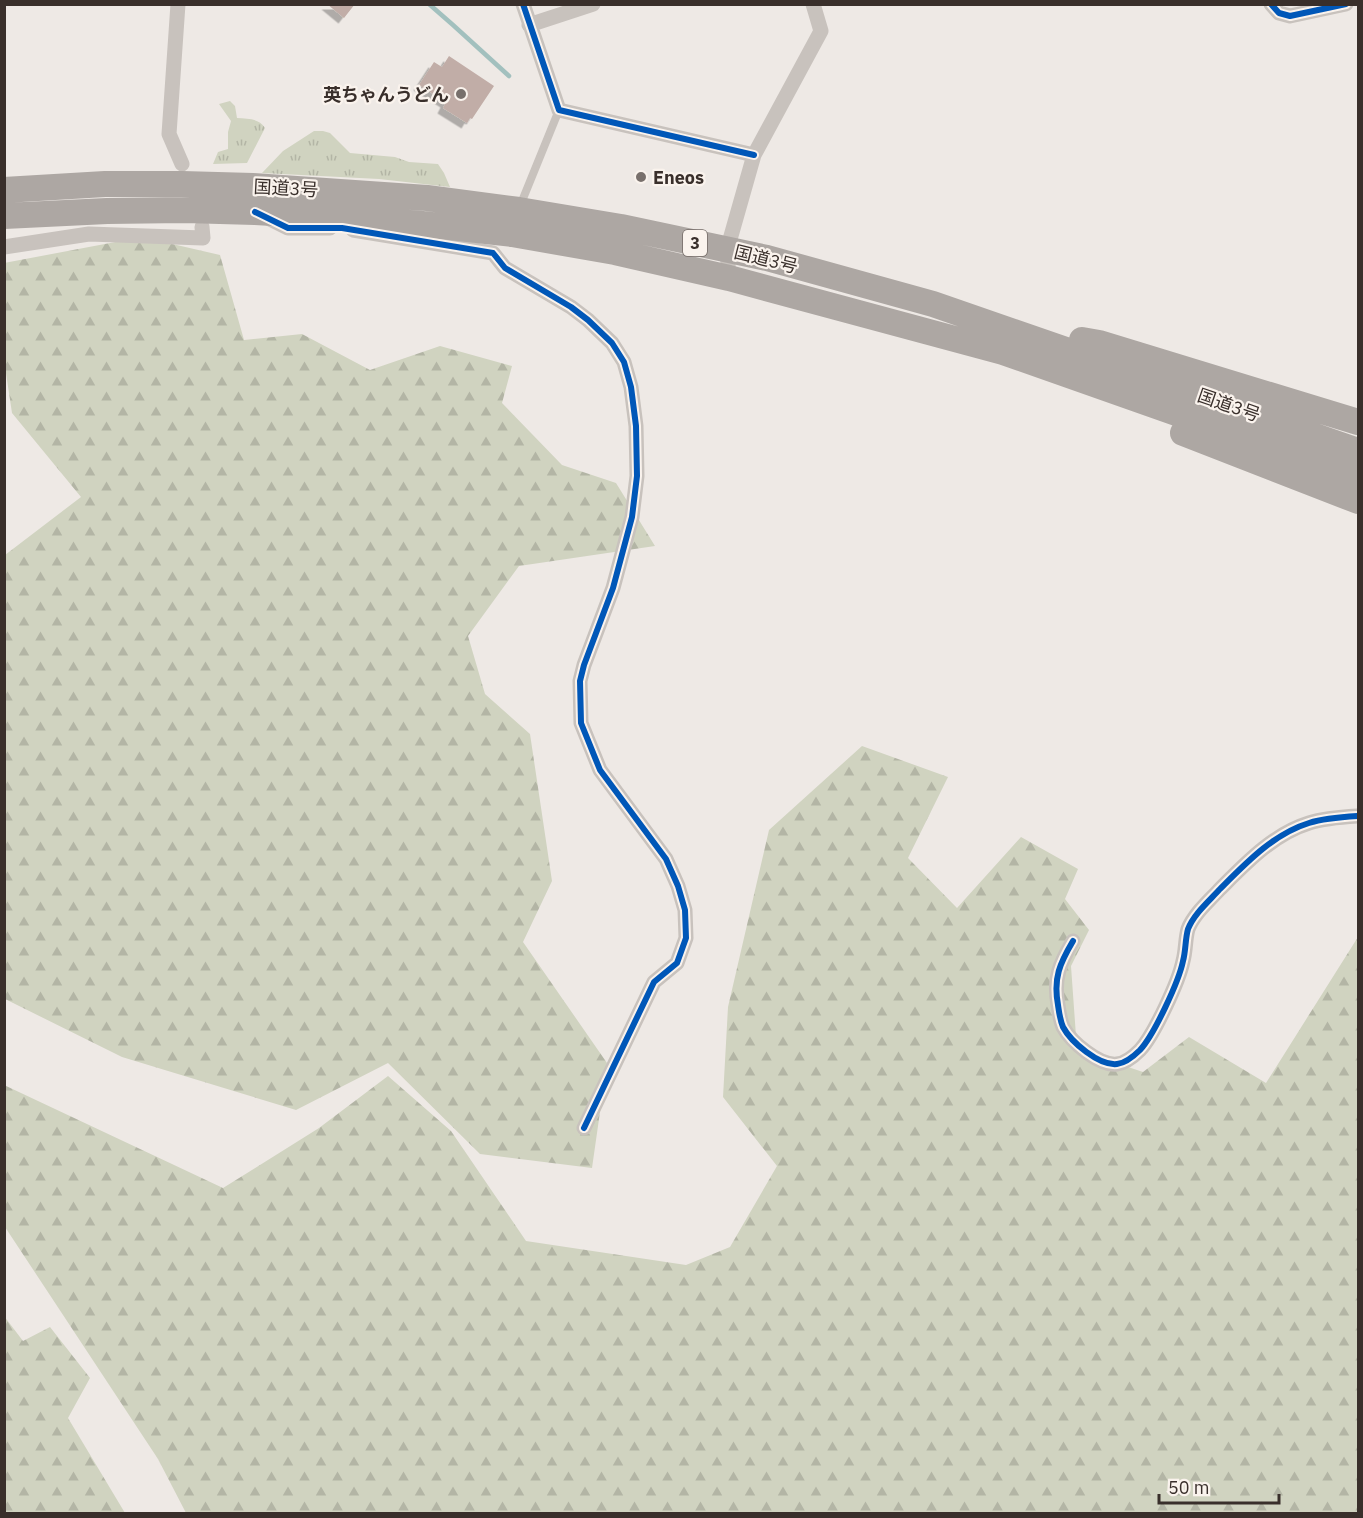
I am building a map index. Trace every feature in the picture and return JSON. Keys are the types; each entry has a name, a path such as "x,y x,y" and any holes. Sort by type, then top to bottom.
{"highway":[{"name":"国道3号","path":"4,190 105,184 253,186 427,198 621,227 777,261 933,304 1005,341 1359,477"},
{"name":"国道3号","path":"4,216 107,211 255,212 422,224 512,234 615,252 1005,341 1359,451"},
{"path":"1005,341 1099,343 1359,422"},
{"path":"1005,341 1129,412 1359,501"}],"street":[{"path":"178,4 169,134 182,164"},
{"path":"523,4 559,110 754,155"},
{"path":"529,25 593,4"},
{"path":"729,278 727,250 754,155 821,31 813,4"},
{"path":"1271,4 1279,13 1290,16 1346,4"},
{"path":"255,212 288,228 342,228 493,253 505,268 571,307 588,320 612,343 624,362 631,387 636,426 637,476 632,517 613,588 580,681 581,723 600,770 666,859 678,886 685,910 686,938 677,963 654,982 585,1128"},
{"path":"4,248 89,234 202,238 202,227"},
{"path":"1073,941 1060,965 1056,979 1056,994 1063,1027 1071,1039 1089,1055 1117,1064 1132,1058 1151,1036 1184,960 1189,927 1200,911 1257,854 1292,830 1326,819 1359,816"}],"lane":[{"path":"519,210 559,110"}],"green space":[{"path":"230,101 235,106 237,118 256,121 265,128 247,163 213,164 218,152 228,149 228,132 231,121 219,104"},
{"path":"314,131 330,133 350,153 438,164 450,187 379,179 262,173 283,151"},
{"path":"142,237 220,255 244,340 302,334 370,370 440,346 512,366 502,403 562,465 616,483 655,546 519,566 468,636 485,694 530,734 552,881 523,942 607,1063 592,1168 480,1154 388,1063 296,1110 122,1057 5,999 5,555 81,497 12,413 4,360 4,263"},
{"path":"862,746 948,777 908,858 957,908 1021,837 1078,869 1065,899 1089,930 1071,966 1077,1050 1143,1072 1189,1037 1266,1083 1358,937 1358,1513 186,1513 158,1459 5,1227 4,1085 223,1188 319,1128 388,1076 451,1131 526,1241 686,1265 730,1247 777,1166 723,1097 728,1007 769,830"},
{"path":"4,1316 23,1341 50,1327 90,1378 68,1418 125,1513 5,1513"}],"building":[{"path":"327,4 355,4 344,18"},
{"name":"英ちゃんうどん","path":"449,56 494,86 467,123 443,108 446,102 419,85 434,62 442,67"}],"waterway":[{"path":"429,4 509,76"}],"cycle path":[{"path":"523,4 559,110 754,155"},
{"path":"1271,4 1279,13 1290,16 1346,4"},
{"path":"255,212 288,228 342,228 493,253 505,268 571,307 588,320 612,343 624,362 631,387 636,426 637,476 632,517 613,588 580,681 581,723 600,770 666,859 678,886 685,910 686,938 677,963 654,982 584,1128"},
{"path":"1073,941 1061,964 1056,987 1063,1027 1079,1046 1094,1057 1110,1064 1124,1062 1146,1043 1159,1021 1181,970 1188,929 1206,904 1249,860 1283,834 1315,821 1358,816"}],"place":[{"name":"英ちゃんうどん","path":"461,94"},
{"name":"Eneos","path":"641,177"}]}
